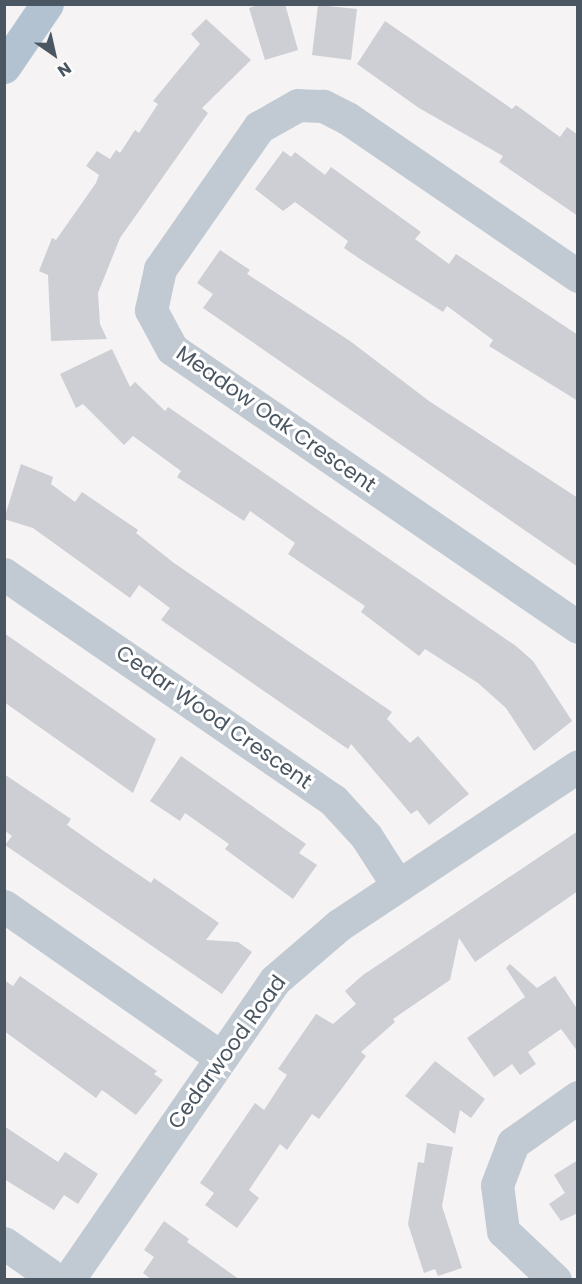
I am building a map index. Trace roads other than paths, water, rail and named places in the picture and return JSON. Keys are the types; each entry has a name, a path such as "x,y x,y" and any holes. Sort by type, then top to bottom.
{"main road":[{"path":"4,67 47,4"}],"street":[{"name":"Meadow Oak Crescent","path":"578,276 347,118 323,106 298,105 260,127 160,269 152,310 172,349 578,627"},
{"name":"Cedar Wood Crescent","path":"4,574 333,800 366,836 398,886"},
{"name":"Cedarwood Road","path":"68,1280 219,1056 275,981 339,925 578,766"},
{"path":"4,906 219,1056"},
{"path":"555,1280 503,1231 497,1185 513,1143 578,1097"},
{"path":"4,1243 57,1280"}]}
